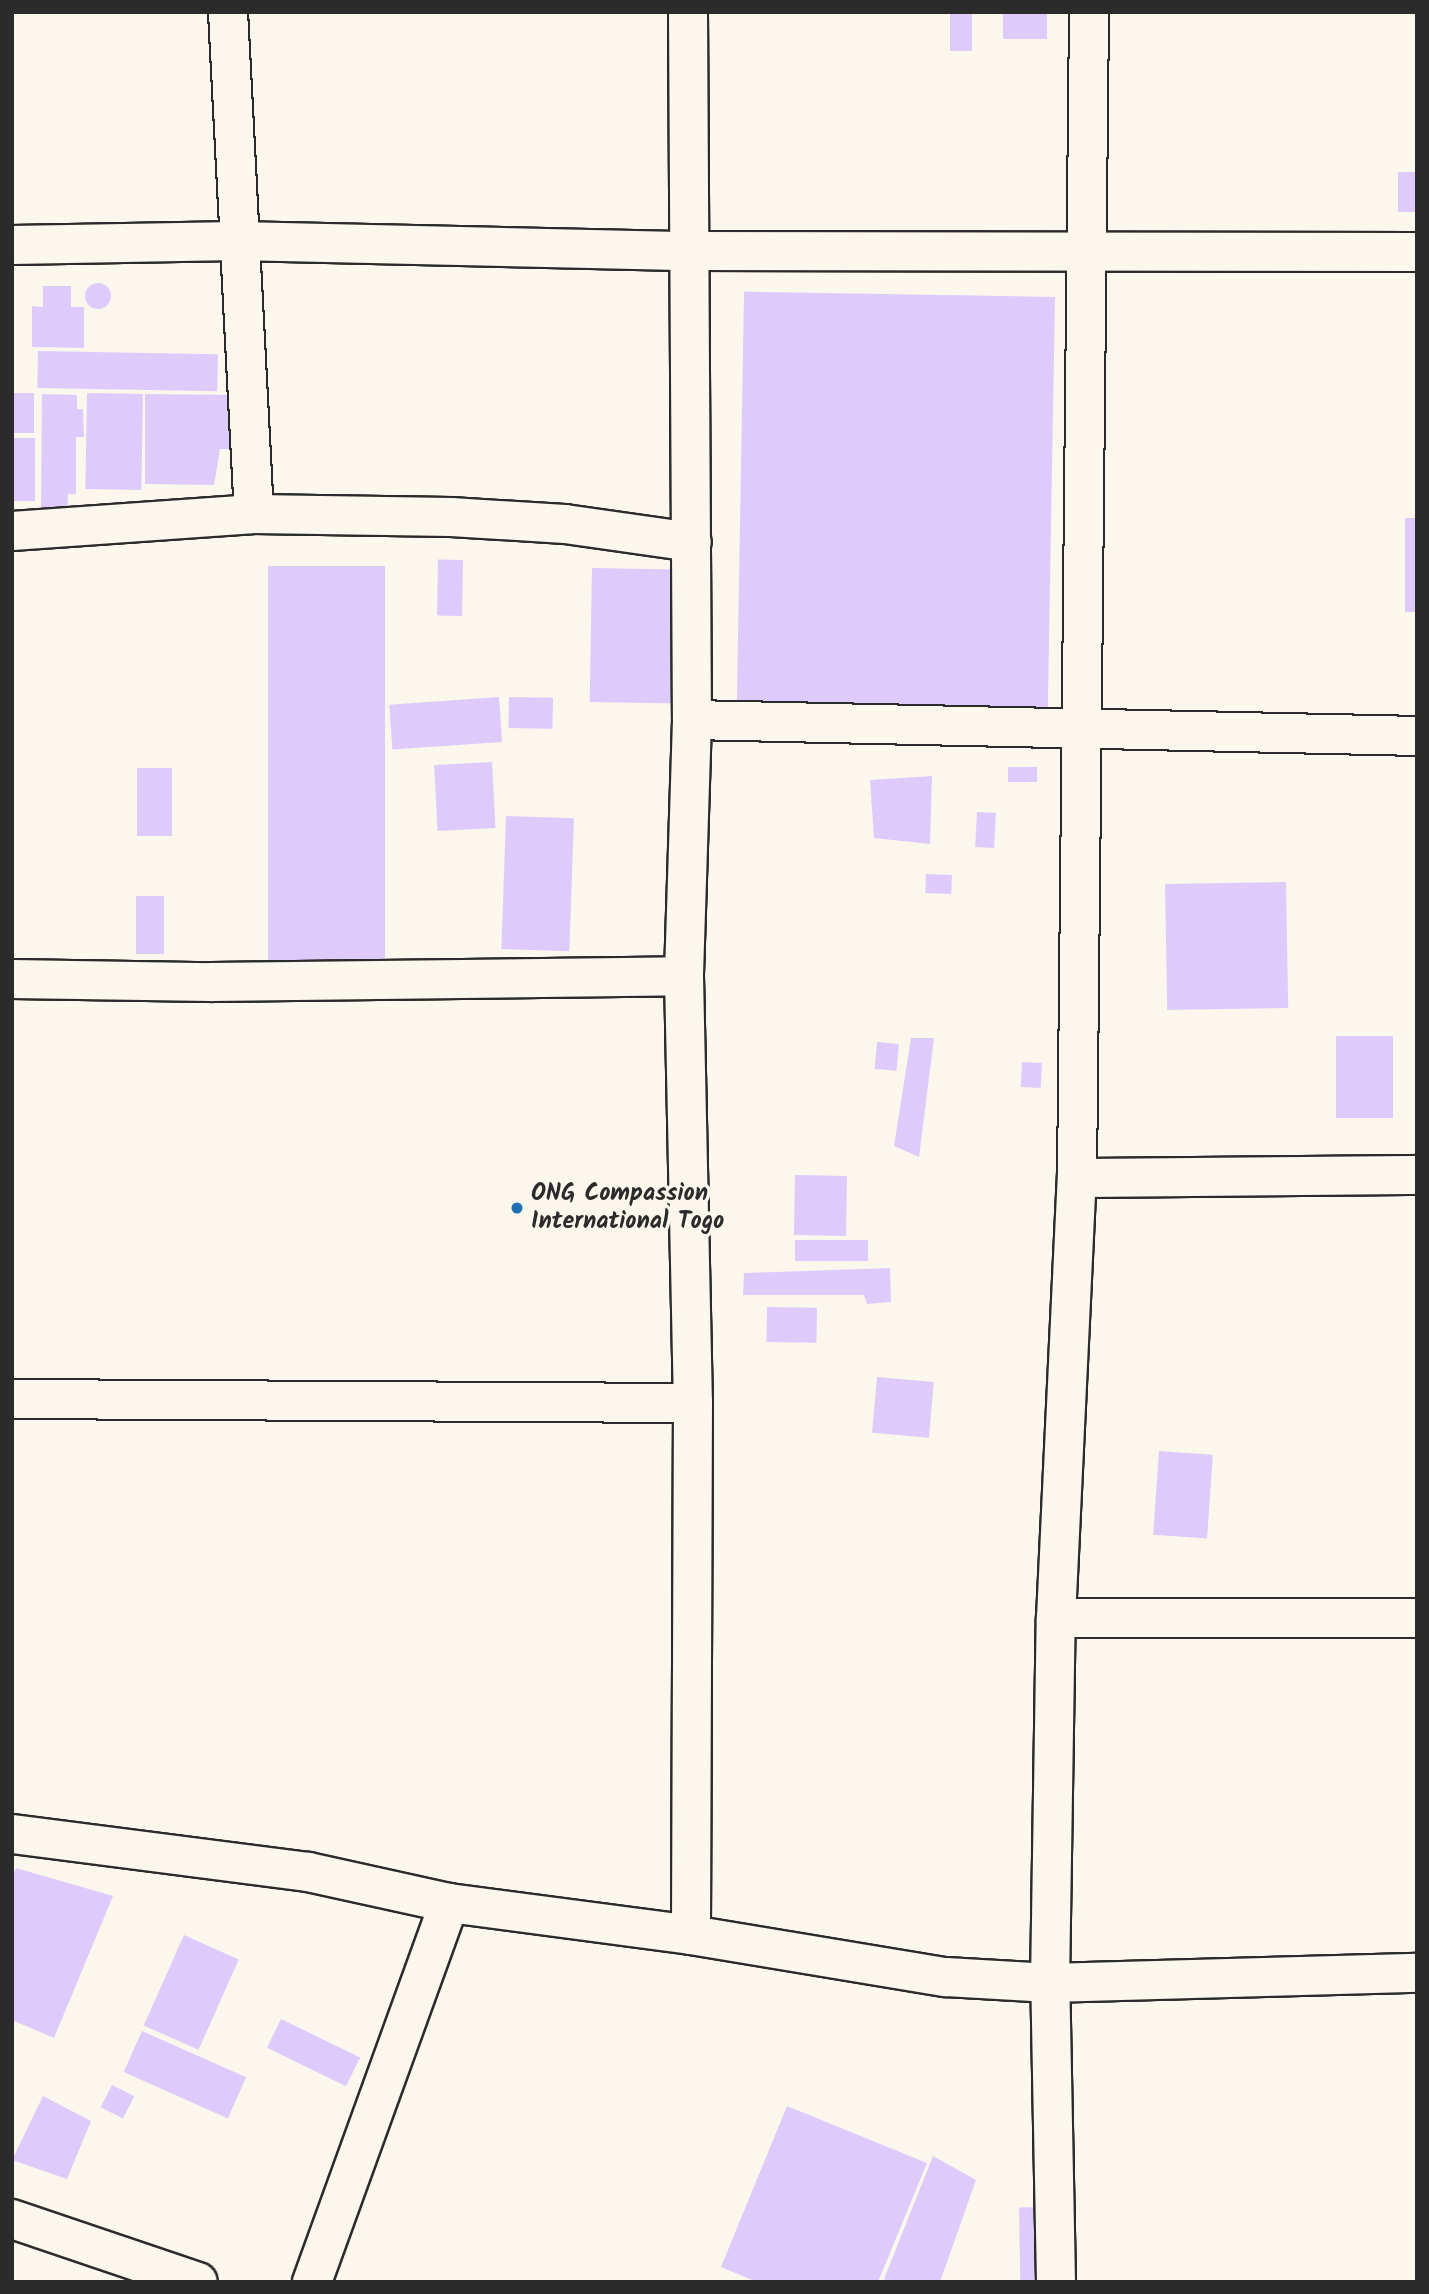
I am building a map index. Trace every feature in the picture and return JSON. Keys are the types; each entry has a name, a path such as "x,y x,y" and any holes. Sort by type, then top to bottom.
{"street":[{"path":"228,12 237,241 254,514"},
{"path":"688,12 692,720 684,976 693,1403 691,1935"},
{"path":"1056,2282 1050,1983 1056,1618 1077,1178 1084,730 1088,12"},
{"path":"12,245 237,241 690,251 1088,254 1417,252"},
{"path":"12,531 254,514 565,524 692,542"},
{"path":"692,720 1417,736"},
{"path":"12,979 211,982 684,976"},
{"path":"1077,1178 1417,1175"},
{"path":"12,1399 693,1403"},
{"path":"1056,1618 1417,1618"},
{"path":"12,1834 308,1872 449,1903 691,1935 946,1978 1050,1983 1417,1973"},
{"path":"312,2282 449,1903"},
{"path":"12,2219 198,2282"}],"building":[{"path":"950,12 972,12 972,51 950,51"},
{"path":"1003,12 1047,12 1047,39 1003,39"},
{"path":"1398,172 1417,172 1417,212 1398,212"},
{"path":"98,283 108,286 111,296 108,306 98,309 88,306 85,296 88,286"},
{"path":"43,286 71,286 71,307 84,307 84,348 32,347 32,306 43,307"},
{"path":"744,292 1055,297 1048,714 737,709"},
{"path":"38,351 218,354 217,391 37,388"},
{"path":"12,393 34,393 34,433 12,433"},
{"path":"87,393 143,394 141,490 85,489"},
{"path":"42,394 77,395 77,409 83,409 84,437 76,437 76,494 68,494 67,515 41,515"},
{"path":"145,394 239,395 238,449 220,449 214,485 145,484"},
{"path":"12,438 35,438 35,501 12,501"},
{"path":"1405,518 1417,518 1417,612 1405,612"},
{"path":"438,560 463,560 462,616 437,616"},
{"path":"268,566 385,566 385,967 268,967"},
{"path":"592,568 681,570 679,704 590,702"},
{"path":"499,697 502,742 392,750 389,705"},
{"path":"509,697 553,698 552,729 508,728"},
{"path":"492,762 495,828 438,831 434,765"},
{"path":"1008,767 1037,767 1037,782 1008,782"},
{"path":"137,768 172,768 172,836 137,836"},
{"path":"932,776 930,844 874,838 870,780"},
{"path":"977,812 996,813 994,848 975,847"},
{"path":"506,816 574,818 569,951 501,949"},
{"path":"926,874 952,875 951,894 925,893"},
{"path":"1286,882 1288,1008 1167,1010 1165,884"},
{"path":"136,896 164,896 164,954 136,954"},
{"path":"1336,1036 1393,1036 1393,1118 1336,1118"},
{"path":"911,1038 934,1038 919,1157 894,1146"},
{"path":"877,1042 899,1044 897,1071 875,1069"},
{"path":"1022,1062 1042,1063 1041,1088 1021,1087"},
{"path":"795,1175 847,1176 846,1236 794,1235"},
{"path":"795,1240 868,1240 868,1261 795,1261"},
{"path":"890,1268 891,1302 867,1304 864,1295 743,1295 744,1273"},
{"path":"767,1307 817,1308 816,1343 766,1342"},
{"path":"877,1377 934,1382 929,1438 872,1433"},
{"path":"1159,1451 1213,1455 1207,1539 1153,1535"},
{"path":"16,1868 113,1896 54,2038 12,2020 12,1878"},
{"path":"184,1935 239,1959 199,2050 144,2025"},
{"path":"281,2019 360,2058 346,2086 267,2048"},
{"path":"142,2031 246,2077 228,2118 124,2072"},
{"path":"112,2085 134,2096 123,2119 101,2107"},
{"path":"43,2096 91,2121 67,2179 12,2160"},
{"path":"787,2106 927,2163 878,2282 757,2282 721,2267"},
{"path":"933,2156 976,2180 940,2282 892,2282 884,2279"},
{"path":"1019,2207 1047,2207 1048,2282 1020,2282"}],"place":[{"name":"ONG Compassion International Togo","path":"517,1208"}]}
